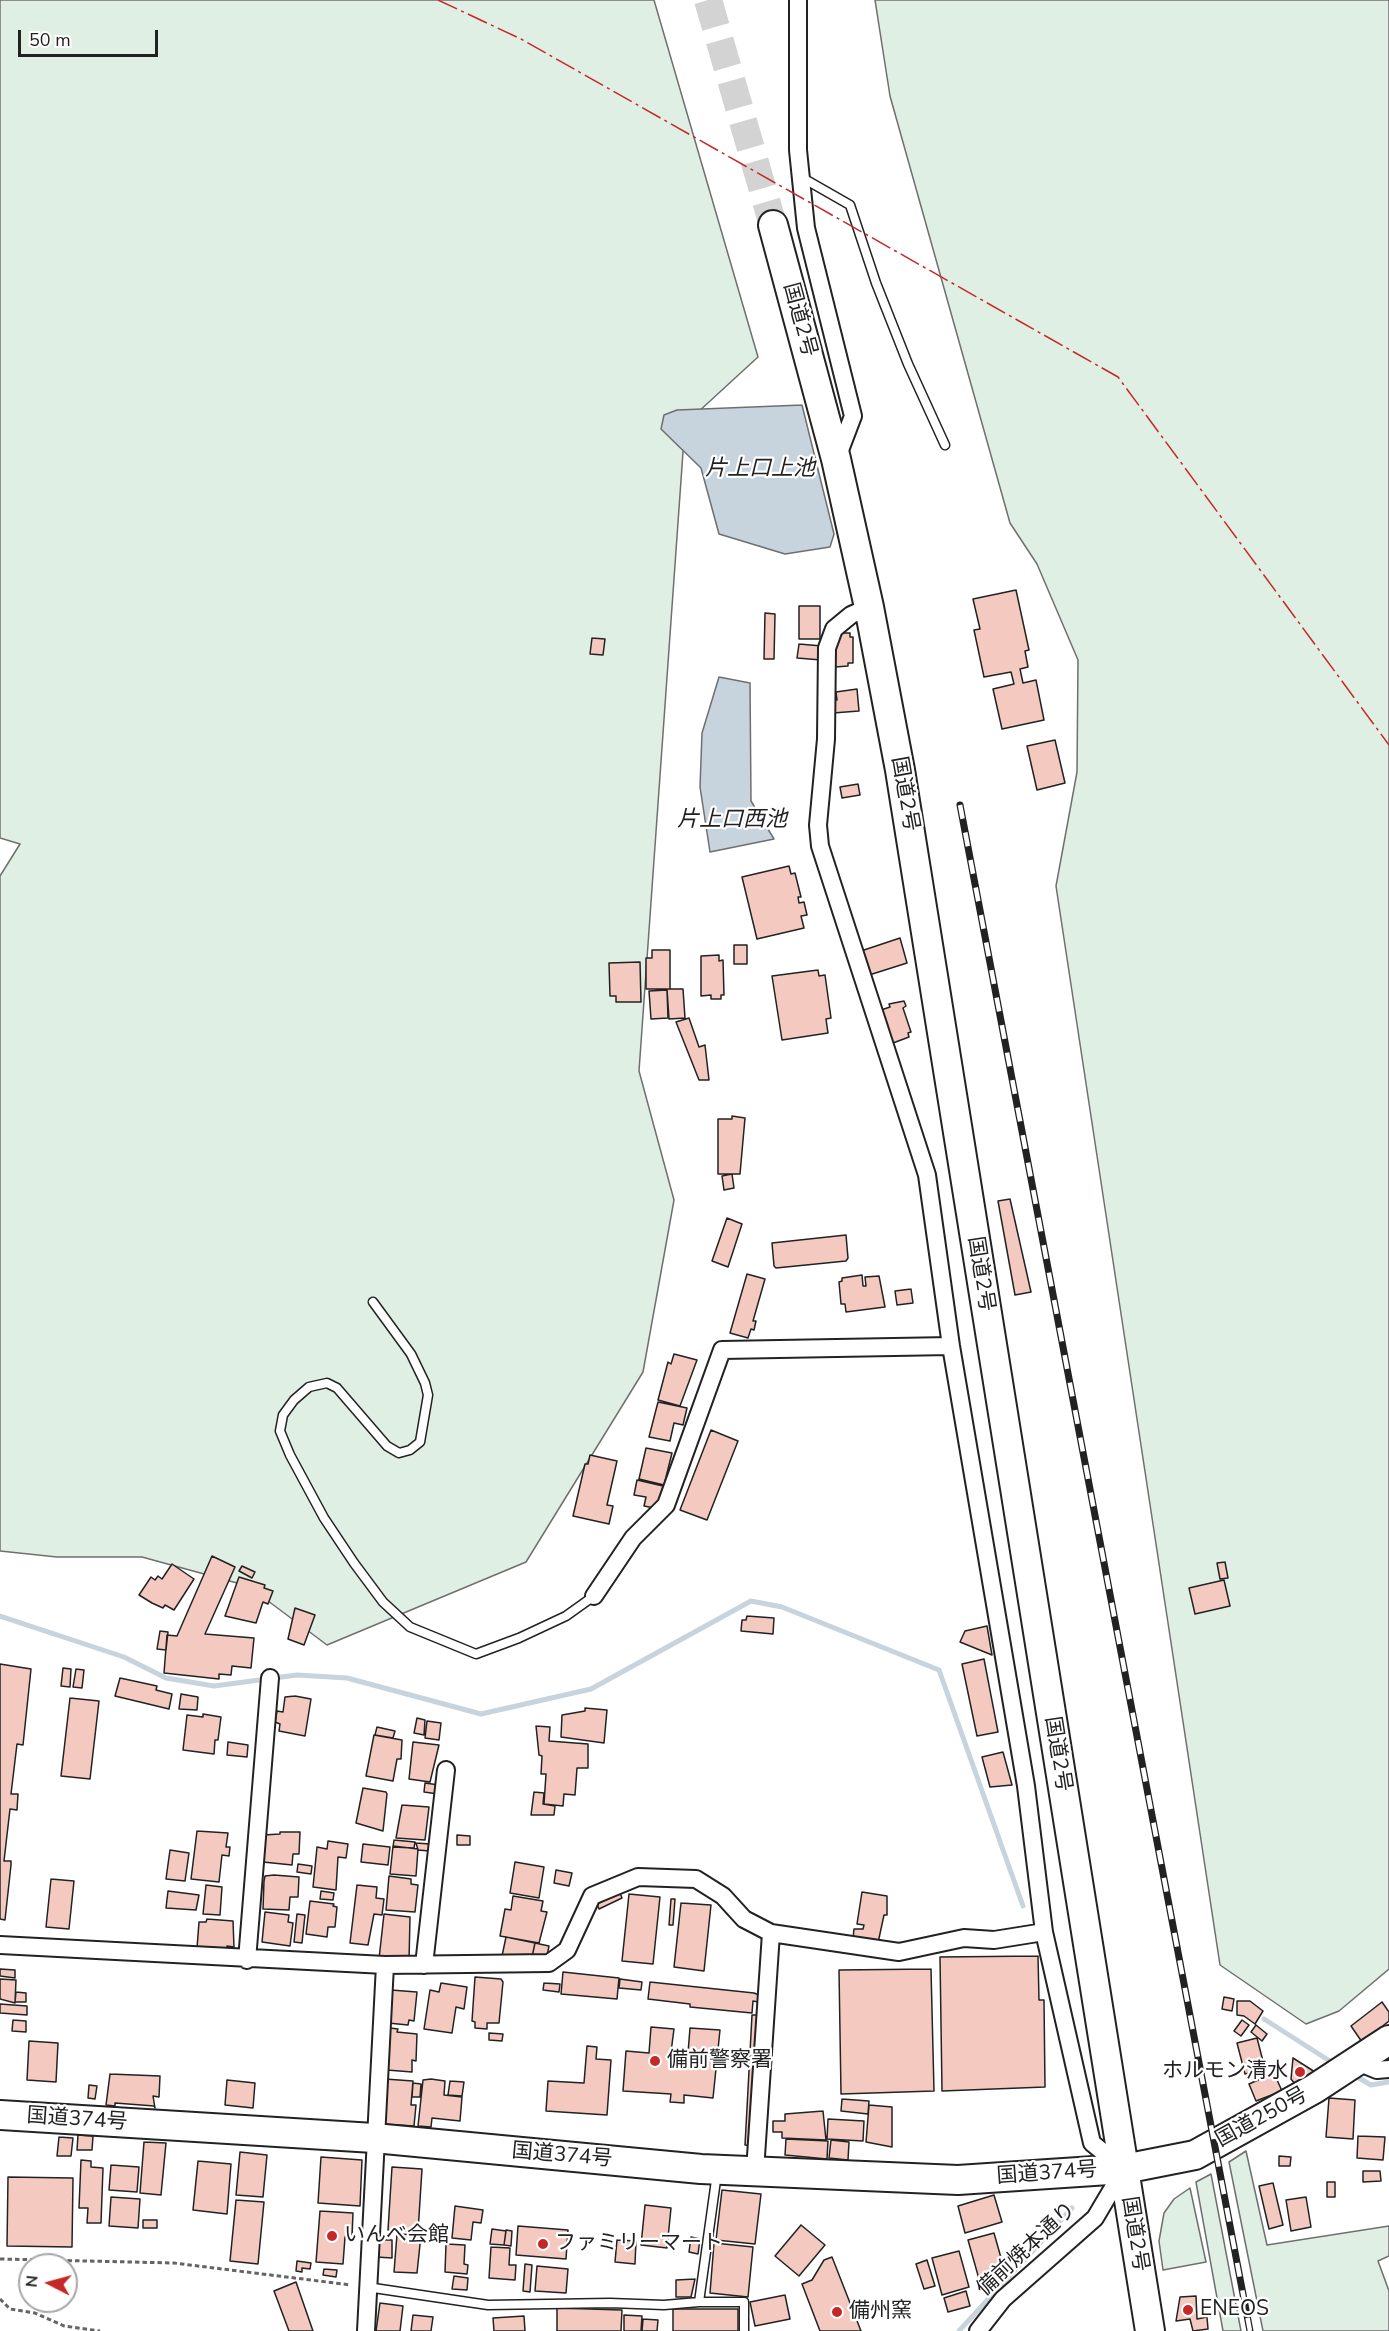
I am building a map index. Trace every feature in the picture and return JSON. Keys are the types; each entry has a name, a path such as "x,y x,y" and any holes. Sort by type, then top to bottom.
{"highway":[{"name":"国道2号","path":"773,225 836,459 869,607 916,865 1150,2331"},
{"name":"国道250号","path":"1124,2169 1195,2155 1314,2089 1389,2040"},
{"name":"国道374号","path":"0,2115 374,2138 755,2171 958,2180 1124,2169"}],"street":[{"path":"798,0 798,150 807,228 853,416 836,459"},
{"path":"869,607 851,615 834,629 827,648 826,739 818,825 824,864 860,975 877,1016 927,1175 951,1346 1026,1786 1044,1932 1092,2143 1124,2169"},
{"path":"594,1596 633,1538 666,1505 722,1350 951,1346"},
{"path":"247,1960 270,1678"},
{"path":"424,1965 446,1770"},
{"path":"0,1945 247,1960 385,1965 549,1963 567,1950 592,1896 638,1877 696,1879 723,1896 744,1919 771,1932 899,1952 964,1938 994,1940 1044,1932"},
{"path":"755,2171 771,1932"},
{"path":"366,2331 374,2138 385,1965"},
{"path":"1355,2061 1377,2070 1389,2069"},
{"name":"備前焼本通り","path":"978,2331 1003,2299 1095,2218 1124,2169"}],"lane":[{"path":"801,177 850,205 888,314 945,445"},
{"path":"373,1302 411,1353 425,1383 429,1395 420,1442 410,1450 399,1453 387,1446 337,1388 327,1383 309,1387 294,1400 283,1415 280,1431 290,1455 324,1518 383,1602 410,1627 476,1654 519,1638 566,1616 594,1596"},
{"path":"699,2301 717,2169"},
{"path":"367,2287 488,2305 610,2303 664,2306 699,2301 744,2302 744,2331"}],"path":[{"path":"0,2259 174,2263 367,2287"},
{"path":"0,2299 10,2309 35,2313 64,2326 100,2331"}],"green space":[{"path":"0,0 654,0 758,357 685,424 639,1071 674,1200 643,1372 526,1562 327,1645 248,1586 142,1557 57,1557 0,1551 0,876 20,844 0,838"},
{"path":"875,0 1389,0 1389,1969 1339,2011 1306,2024 1220,1965 1056,886 1077,772 1078,660 1037,564 1010,523 890,96"},
{"path":"1246,2151 1267,2245 1389,2226 1389,2256 1378,2261 1389,2291 1389,2331 1263,2331 1229,2162"},
{"path":"1211,2174 1241,2331 1223,2331 1196,2182"},
{"path":"1190,2188 1206,2262 1163,2270 1159,2241 1164,2213 1174,2199"}],"water":[{"name":"片上口上池","path":"802,405 834,534 830,547 785,554 719,534 701,468 661,429 664,415 677,410"},
{"name":"片上口西池","path":"719,677 750,683 751,801 774,839 710,852 700,787 702,733"}],"building":[{"path":"1016,590 1029,650 1025,651 1028,667 1020,669 1023,683 1036,680 1044,720 1002,729 993,689 1014,684 1011,672 984,677 974,630 980,629 973,599"},
{"path":"799,606 820,606 820,639 799,639"},
{"path":"765,613 775,614 774,659 764,659"},
{"path":"840,633 850,633 850,637 853,637 853,663 848,663 848,666 835,667 834,646"},
{"path":"592,638 605,639 603,655 590,654"},
{"path":"799,644 822,646 821,660 797,658"},
{"path":"857,689 859,711 833,713 832,700 837,700 836,692"},
{"path":"1055,740 1065,783 1037,790 1027,746"},
{"path":"858,784 860,795 842,798 840,787"},
{"path":"789,866 791,874 795,873 801,897 798,897 799,903 804,902 807,915 801,916 804,928 757,939 742,877"},
{"path":"900,938 907,963 866,976 858,952"},
{"path":"734,945 747,945 747,964 734,964"},
{"path":"652,950 670,950 670,989 646,989 646,958 652,958"},
{"path":"719,955 719,961 723,960 724,995 721,995 721,999 711,999 711,995 701,996 701,956"},
{"path":"640,962 641,1002 616,1002 616,996 610,996 609,963"},
{"path":"818,970 819,976 825,975 831,1018 826,1019 828,1033 782,1040 772,976"},
{"path":"667,989 683,989 685,1018 669,1019"},
{"path":"667,990 668,1018 651,1019 649,991"},
{"path":"904,1001 906,1006 903,1008 911,1032 908,1033 909,1037 893,1043 881,1010 890,1007 889,1004"},
{"path":"689,1018 699,1047 705,1045 709,1080 699,1080 676,1022"},
{"path":"732,1116 745,1118 740,1174 718,1174 718,1119 732,1119"},
{"path":"732,1174 734,1188 724,1190 722,1176"},
{"path":"1010,1199 1031,1292 1015,1295 998,1201"},
{"path":"727,1218 742,1224 728,1267 712,1261"},
{"path":"846,1235 848,1258 846,1261 776,1268 774,1266 772,1243"},
{"path":"747,1274 765,1279 753,1321 756,1321 754,1330 751,1329 748,1338 730,1333"},
{"path":"862,1275 863,1286 866,1286 865,1277 879,1276 885,1307 846,1312 845,1304 841,1304 839,1282 842,1278"},
{"path":"911,1289 913,1303 897,1305 895,1291"},
{"path":"674,1354 697,1360 680,1406 658,1400 668,1362 671,1364"},
{"path":"658,1402 687,1408 683,1425 674,1423 670,1441 649,1437"},
{"path":"711,1430 738,1441 707,1520 680,1510"},
{"path":"646,1448 672,1453 664,1485 639,1479"},
{"path":"590,1455 617,1461 607,1505 613,1506 609,1524 573,1516 585,1464 588,1464"},
{"path":"637,1480 663,1486 659,1509 644,1506 646,1497 634,1495"},
{"path":"212,1556 235,1567 205,1634 254,1638 251,1668 232,1666 231,1675 219,1674 219,1679 164,1673 167,1635 177,1636"},
{"path":"1225,1562 1228,1578 1220,1579 1217,1563"},
{"path":"172,1564 194,1579 174,1610 165,1605 163,1608 139,1595 151,1577 155,1580 158,1576 162,1579"},
{"path":"242,1566 255,1572 252,1578 239,1571"},
{"path":"239,1577 265,1585 264,1588 273,1591 268,1604 263,1602 256,1623 225,1616"},
{"path":"1224,1580 1230,1606 1195,1614 1189,1588"},
{"path":"295,1608 315,1615 304,1645 288,1639"},
{"path":"747,1616 774,1618 773,1634 741,1631 742,1620 746,1620"},
{"path":"987,1626 992,1655 960,1642 965,1631"},
{"path":"160,1631 168,1632 166,1650 157,1649"},
{"path":"984,1659 998,1732 977,1736 962,1664"},
{"path":"0,1664 31,1669 23,1745 17,1744 11,1794 18,1794 17,1810 10,1809 4,1861 11,1861 5,1920 0,1919"},
{"path":"63,1668 71,1669 70,1687 61,1686"},
{"path":"76,1669 84,1670 82,1688 73,1687"},
{"path":"120,1678 157,1686 156,1690 172,1694 169,1709 115,1696"},
{"path":"181,1694 198,1697 197,1710 179,1709"},
{"path":"285,1697 311,1699 305,1736 279,1731 280,1724 275,1722 277,1711 283,1712"},
{"path":"70,1698 99,1701 90,1779 61,1776"},
{"path":"585,1708 607,1710 604,1743 561,1737 562,1715 585,1711"},
{"path":"203,1714 221,1717 214,1754 183,1750 187,1715 203,1717"},
{"path":"417,1718 425,1720 424,1735 414,1733"},
{"path":"427,1721 441,1723 439,1740 425,1738"},
{"path":"536,1726 550,1727 549,1741 588,1744 588,1768 577,1768 575,1795 564,1794 563,1806 544,1804 546,1774 541,1774 542,1756 539,1755"},
{"path":"377,1727 395,1731 393,1738 375,1735"},
{"path":"374,1735 402,1740 401,1759 397,1759 393,1781 366,1776"},
{"path":"228,1742 248,1745 247,1757 227,1755"},
{"path":"413,1742 439,1745 430,1782 409,1779"},
{"path":"1003,1752 1012,1785 990,1787 982,1757"},
{"path":"425,1783 439,1785 438,1794 424,1792"},
{"path":"363,1788 387,1794 383,1831 356,1823"},
{"path":"534,1792 544,1793 543,1804 555,1806 554,1815 531,1815"},
{"path":"402,1805 429,1807 425,1840 396,1838"},
{"path":"197,1831 228,1833 226,1847 230,1847 229,1856 222,1855 219,1882 191,1879"},
{"path":"280,1832 300,1832 299,1854 293,1854 292,1865 263,1862 263,1835 280,1834"},
{"path":"457,1835 470,1836 470,1845 457,1845"},
{"path":"394,1840 415,1842 414,1848 393,1847"},
{"path":"328,1841 348,1844 346,1858 338,1857 336,1890 313,1887 317,1847 327,1849"},
{"path":"416,1843 430,1844 429,1851 418,1850"},
{"path":"363,1844 390,1847 388,1865 361,1862"},
{"path":"393,1846 418,1849 416,1876 390,1874"},
{"path":"170,1850 189,1853 185,1881 166,1879"},
{"path":"515,1862 544,1867 539,1898 510,1893"},
{"path":"298,1864 312,1866 311,1874 297,1872"},
{"path":"556,1870 572,1873 569,1886 554,1883"},
{"path":"265,1876 299,1877 298,1897 290,1897 289,1910 263,1909"},
{"path":"389,1876 411,1879 411,1884 418,1885 415,1912 386,1910"},
{"path":"51,1879 74,1881 69,1929 46,1927"},
{"path":"206,1885 222,1887 220,1915 203,1914"},
{"path":"357,1885 377,1887 376,1898 384,1899 382,1915 374,1914 368,1945 350,1943"},
{"path":"168,1891 199,1895 196,1910 166,1908"},
{"path":"321,1891 334,1893 333,1900 320,1899"},
{"path":"862,1892 887,1896 887,1915 884,1915 878,1943 853,1939 854,1929 863,1929 864,1925 857,1924"},
{"path":"620,1893 622,1898 599,1909 597,1904"},
{"path":"629,1894 660,1897 653,1964 622,1961"},
{"path":"513,1896 543,1901 541,1911 547,1912 539,1943 500,1936 505,1909 511,1910"},
{"path":"671,1899 675,1899 673,1925 669,1925"},
{"path":"310,1901 334,1904 333,1906 337,1907 335,1927 328,1927 327,1937 306,1934"},
{"path":"681,1903 711,1905 704,1971 674,1967"},
{"path":"265,1912 289,1915 288,1922 293,1923 290,1946 262,1942"},
{"path":"297,1914 305,1915 302,1943 294,1942"},
{"path":"384,1914 410,1917 409,1962 379,1959"},
{"path":"207,1919 233,1921 234,1947 227,1946 227,1950 197,1948 199,1922 206,1922"},
{"path":"506,1937 535,1943 532,1957 502,1956"},
{"path":"535,1943 549,1946 547,1956 532,1957"},
{"path":"1038,1956 1039,2000 1044,2000 1045,2087 942,2091 940,1957"},
{"path":"0,1969 15,1970 15,1978 0,1976"},
{"path":"931,1969 934,2091 841,2094 839,1970"},
{"path":"563,1972 619,1978 617,1999 561,1994"},
{"path":"475,1977 501,1979 503,1982 499,2023 487,2023 487,2029 475,2028 475,2022 472,2021"},
{"path":"0,1979 16,1980 15,2003 0,1999"},
{"path":"620,1979 642,1982 641,1990 619,1988"},
{"path":"650,1982 754,1993 759,1995 758,2002 753,2001 752,2013 690,2007 690,2004 648,1999"},
{"path":"441,1983 467,1987 464,2009 456,2007 452,2033 424,2029 430,1990 439,1992"},
{"path":"544,1983 560,1984 559,1992 543,1990"},
{"path":"391,1990 417,1992 414,2021 409,2020 408,2025 388,2023"},
{"path":"16,1992 26,1993 26,2002 15,2002"},
{"path":"1224,1997 1234,1999 1232,2011 1222,2009"},
{"path":"1237,2001 1250,2001 1263,2011 1255,2024 1244,2016 1237,2015"},
{"path":"1382,2002 1389,2012 1389,2021 1362,2042 1351,2026"},
{"path":"0,2004 27,2006 27,2015 0,2013"},
{"path":"752,2015 759,2015 752,2146 745,2145"},
{"path":"13,2020 26,2021 26,2032 12,2031"},
{"path":"1242,2020 1249,2025 1241,2036 1234,2031"},
{"path":"1256,2025 1267,2034 1262,2041 1251,2032"},
{"path":"651,2027 674,2029 671,2052 688,2053 690,2028 720,2030 713,2098 684,2095 684,2103 670,2102 671,2094 623,2091 626,2051 649,2053"},
{"path":"390,2028 398,2029 397,2032 417,2034 416,2061 412,2060 412,2072 387,2070"},
{"path":"489,2033 503,2034 502,2041 489,2040"},
{"path":"1257,2038 1265,2069 1245,2074 1237,2043"},
{"path":"29,2041 58,2043 56,2082 27,2080"},
{"path":"587,2046 597,2047 596,2059 611,2060 607,2115 546,2111 548,2081 584,2083"},
{"path":"1293,2058 1315,2072 1295,2084 1291,2079"},
{"path":"1274,2073 1282,2091 1256,2101 1249,2084"},
{"path":"110,2074 160,2076 159,2097 153,2096 155,2108 154,2106 115,2103 115,2106 106,2105"},
{"path":"385,2079 413,2081 411,2105 416,2105 414,2126 382,2124"},
{"path":"227,2080 255,2083 253,2108 225,2105"},
{"path":"423,2080 445,2081 444,2095 462,2097 460,2121 432,2118 431,2127 418,2126"},
{"path":"450,2081 464,2082 462,2096 448,2095"},
{"path":"413,2083 421,2084 420,2097 412,2097"},
{"path":"89,2085 97,2086 95,2099 88,2098"},
{"path":"1329,2098 1355,2100 1353,2139 1326,2137"},
{"path":"842,2099 869,2101 868,2114 841,2111"},
{"path":"869,2105 892,2107 892,2147 866,2142"},
{"path":"823,2111 826,2140 782,2138 782,2132 773,2132 773,2121 785,2121 785,2114"},
{"path":"828,2119 864,2121 863,2141 827,2139"},
{"path":"78,2135 93,2136 92,2150 77,2150"},
{"path":"1358,2136 1385,2137 1383,2160 1357,2158"},
{"path":"59,2137 73,2138 71,2156 57,2156"},
{"path":"786,2139 828,2141 827,2159 785,2155"},
{"path":"831,2140 849,2142 848,2160 829,2158"},
{"path":"144,2142 166,2143 161,2195 140,2193"},
{"path":"240,2152 267,2155 263,2197 236,2195"},
{"path":"1279,2156 1291,2157 1290,2166 1279,2166"},
{"path":"321,2157 362,2160 360,2206 318,2203"},
{"path":"81,2160 91,2161 91,2167 103,2168 101,2223 87,2223 88,2208 79,2208"},
{"path":"198,2161 231,2164 227,2214 193,2210"},
{"path":"111,2165 139,2167 137,2192 109,2190"},
{"path":"392,2167 422,2169 418,2232 388,2230"},
{"path":"1363,2171 1380,2171 1381,2181 1363,2182"},
{"path":"8,2177 73,2178 72,2247 7,2246"},
{"path":"1327,2182 1335,2182 1335,2197 1327,2197"},
{"path":"1273,2183 1283,2225 1269,2229 1259,2186"},
{"path":"722,2190 761,2194 755,2244 716,2240"},
{"path":"994,2195 1002,2222 965,2233 958,2206"},
{"path":"111,2197 140,2199 138,2228 109,2226"},
{"path":"1306,2197 1311,2227 1291,2231 1286,2200"},
{"path":"236,2200 264,2202 258,2264 230,2261"},
{"path":"645,2205 671,2208 667,2248 641,2245"},
{"path":"455,2206 483,2210 481,2223 473,2222 471,2240 452,2238"},
{"path":"320,2211 353,2213 352,2237 345,2237 343,2264 316,2262"},
{"path":"143,2220 157,2220 157,2228 143,2228"},
{"path":"801,2225 825,2245 799,2276 775,2256"},
{"path":"518,2226 568,2230 566,2259 516,2255"},
{"path":"492,2229 506,2231 504,2245 490,2244"},
{"path":"506,2230 512,2231 511,2246 504,2245"},
{"path":"994,2233 1005,2272 979,2279 968,2240"},
{"path":"397,2234 421,2235 417,2273 394,2272"},
{"path":"691,2237 700,2239 698,2254 689,2252"},
{"path":"377,2240 392,2240 392,2258 376,2257"},
{"path":"617,2240 636,2241 635,2264 615,2262"},
{"path":"714,2243 753,2247 748,2297 710,2293"},
{"path":"446,2244 465,2245 464,2264 468,2265 467,2274 445,2272"},
{"path":"491,2247 510,2248 509,2265 516,2265 515,2280 489,2278"},
{"path":"959,2251 969,2287 942,2295 932,2258"},
{"path":"832,2257 861,2331 820,2331 802,2284 812,2280 824,2260"},
{"path":"927,2260 935,2286 924,2289 916,2264"},
{"path":"297,2261 311,2263 310,2269 302,2268 302,2272 296,2271"},
{"path":"525,2264 532,2265 530,2292 523,2291"},
{"path":"537,2266 568,2269 566,2293 535,2291"},
{"path":"324,2269 337,2270 336,2277 323,2275"},
{"path":"454,2276 468,2278 467,2290 452,2289"},
{"path":"695,2279 691,2297 676,2297 676,2280"},
{"path":"296,2282 313,2331 289,2331 274,2291"},
{"path":"966,2291 970,2306 948,2312 944,2298"},
{"path":"785,2295 790,2319 755,2326 750,2302"},
{"path":"1196,2296 1197,2319 1207,2317 1208,2329 1193,2331 1190,2319 1176,2321 1180,2297"},
{"path":"380,2303 403,2306 400,2331 376,2331"},
{"path":"557,2308 622,2310 621,2331 557,2331"},
{"path":"673,2309 738,2309 738,2331 673,2331"},
{"path":"413,2315 433,2317 431,2331 411,2331"},
{"path":"624,2315 642,2316 641,2331 624,2331"},
{"path":"524,2316 525,2331 494,2331 493,2318"},
{"path":"643,2319 658,2320 657,2331 642,2331"}],"waterway":[{"path":"0,1616 124,1657 166,1678 214,1686 297,1675 347,1678 481,1714 591,1689 751,1601 782,1607 939,1670 1023,1906"},
{"path":"1264,2019 1336,2065"},
{"path":"1352,2074 1371,2085 1389,2082"},
{"path":"959,2331 1072,2208"}],"tunnel":[{"path":"708,0 773,225"}],"railway":[{"path":"960,805 1250,2331"}],"power":[{"path":"438,0 521,39 1118,377 1389,745"}],"place":[{"name":"備前警察署","path":"655,2061"},
{"name":"ホルモン清水","path":"1300,2072"},
{"name":"いんべ会館","path":"332,2236"},
{"name":"ファミリーマート","path":"543,2244"},
{"name":"ENEOS","path":"1188,2310"},
{"name":"備州窯","path":"837,2312"}]}
